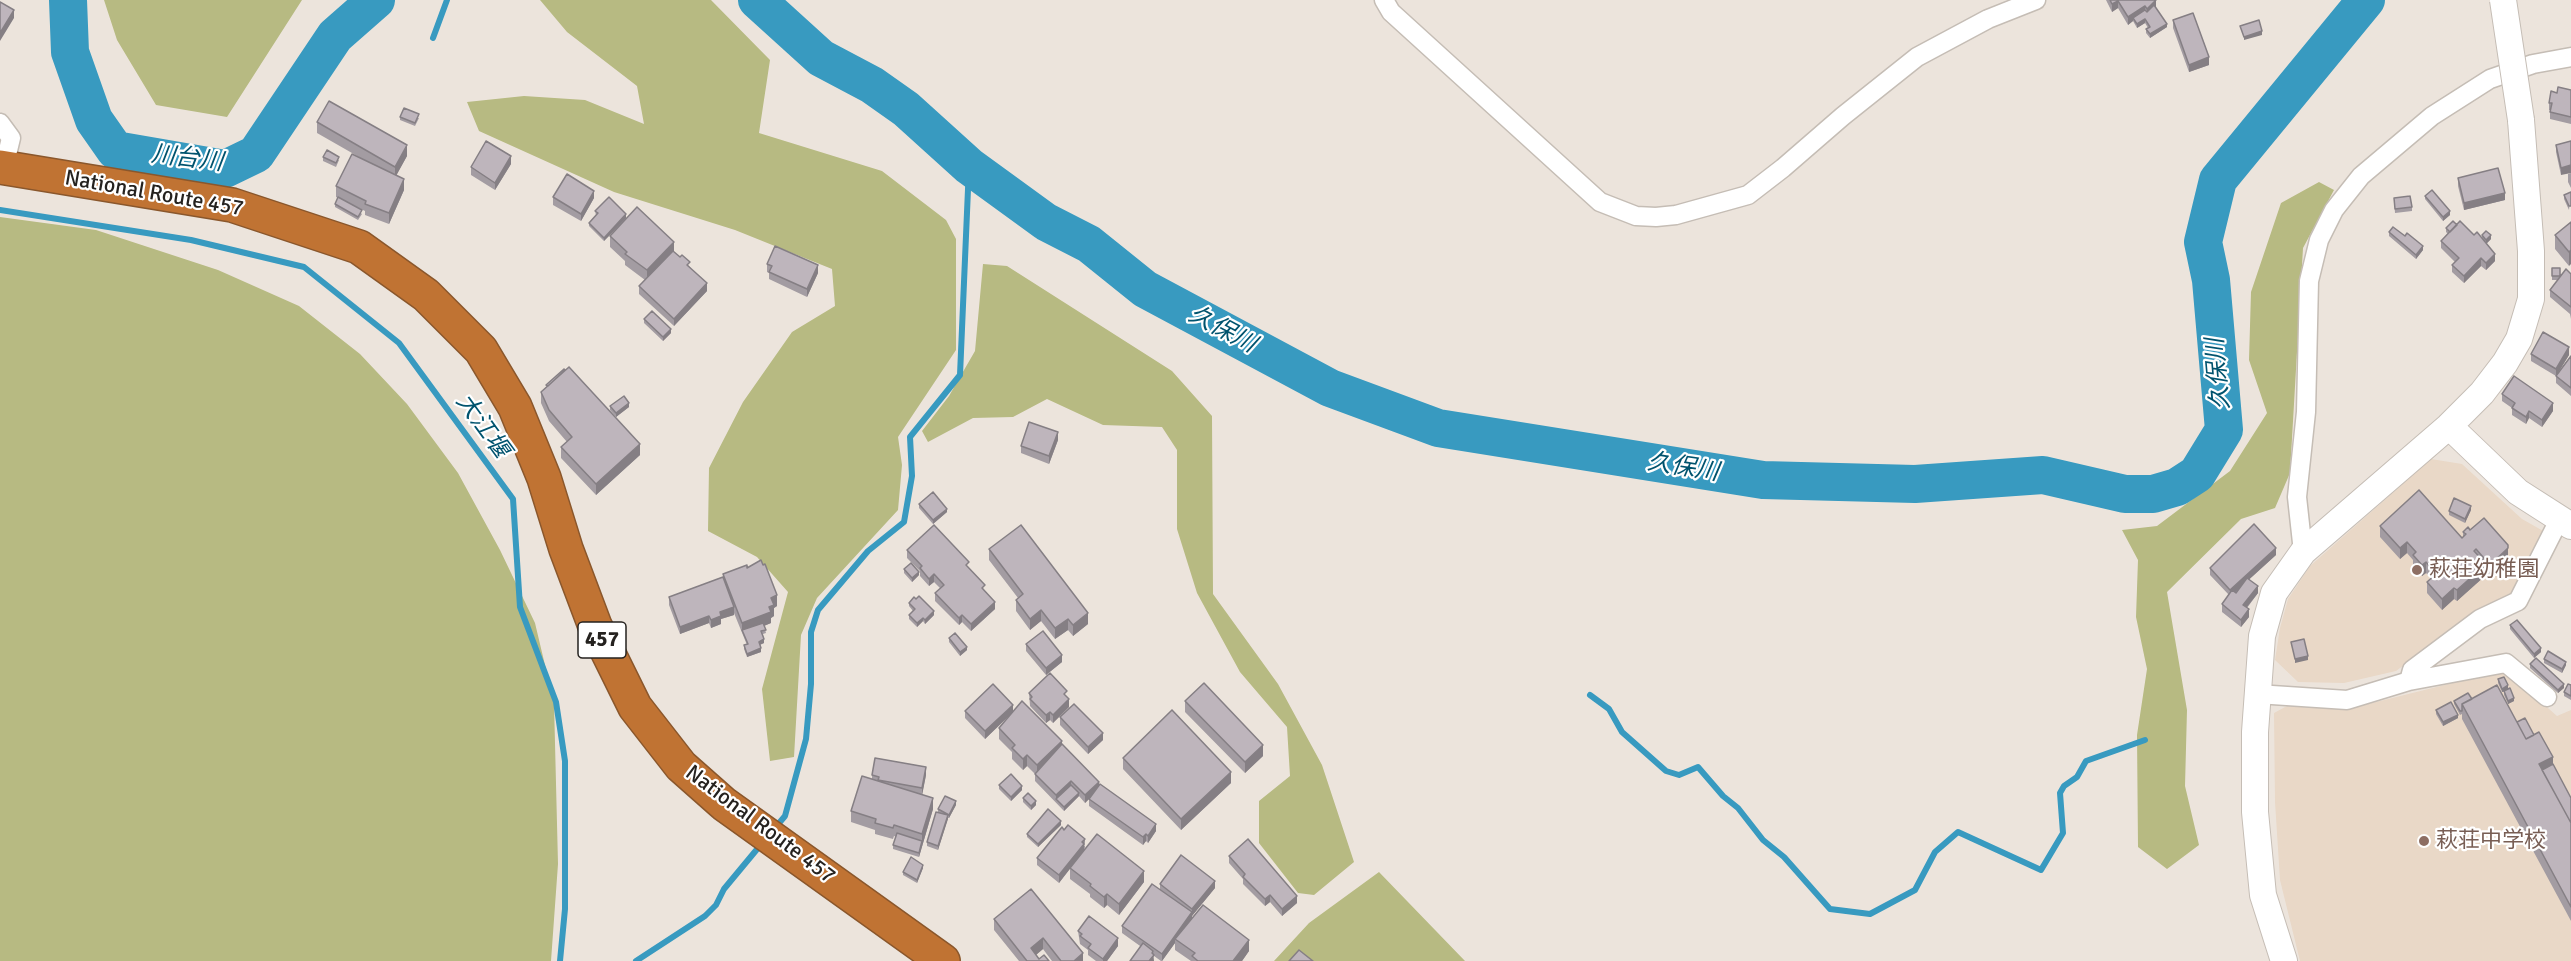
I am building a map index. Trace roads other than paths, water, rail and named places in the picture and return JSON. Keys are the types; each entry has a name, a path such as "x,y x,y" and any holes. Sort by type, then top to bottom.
{"highway":[{"name":"National Route 457","path":"2,167 232,205 359,247 426,295 481,350 515,407 544,478 566,549 595,626 635,706 681,766 724,804 943,961"}],"street":[{"path":"1384,0 1391,12 1600,202 1636,216 1656,217 1676,215 1748,195 1917,57 1988,19 2036,0"},
{"path":"2284,961 2263,895 2255,812 2256,694 2262,636 2274,593 2304,552 2449,426 2482,393 2505,363 2519,339 2531,299 2531,251 2521,120 2503,0"},
{"path":"2304,552 2297,497 2306,412 2309,281 2319,240 2334,210 2361,176 2442,110 2490,79 2533,64 2571,57"},
{"path":"0,123 11,138 2,167"},
{"path":"2409,681 2412,670 2480,619 2517,601 2565,523 2518,492 2449,426"},
{"path":"2256,694 2347,700 2409,681 2506,663 2547,697"}],"waterway":[{"name":"川台川","path":"68,0 70,52 94,120 115,150 225,169 256,154 335,36 376,0"},
{"path":"433,38 447,0"},
{"name":"久保川","path":"757,0 821,58 872,85 906,109 969,166 1046,222 1089,244 1145,289 1330,388 1438,428 1763,480 1915,484 2043,475 2125,494 2153,494 2177,487 2197,474 2224,430 2211,280 2203,242 2218,180 2366,0"},
{"path":"775,828 785,816 806,739 811,684 811,632 818,610 868,551 904,522 912,476 910,437 960,375 969,166"},
{"name":"大江堰","path":"0,210 191,240 304,267 399,343 513,499 520,607 556,702 565,761 565,909 560,961"},
{"path":"1590,695 1609,709 1622,732 1666,771 1679,775 1698,767 1723,796 1738,808 1763,840 1784,857 1830,909 1870,914 1915,890 1935,852 1958,832 2041,870 2063,833 2060,793 2064,786 2077,777 2086,761 2145,740"},
{"path":"636,961 705,916 716,905 724,889 763,842"}],"place":[{"name":"萩荘幼稚園","path":"2417,570"},
{"name":"萩荘中学校","path":"2424,841"}]}
